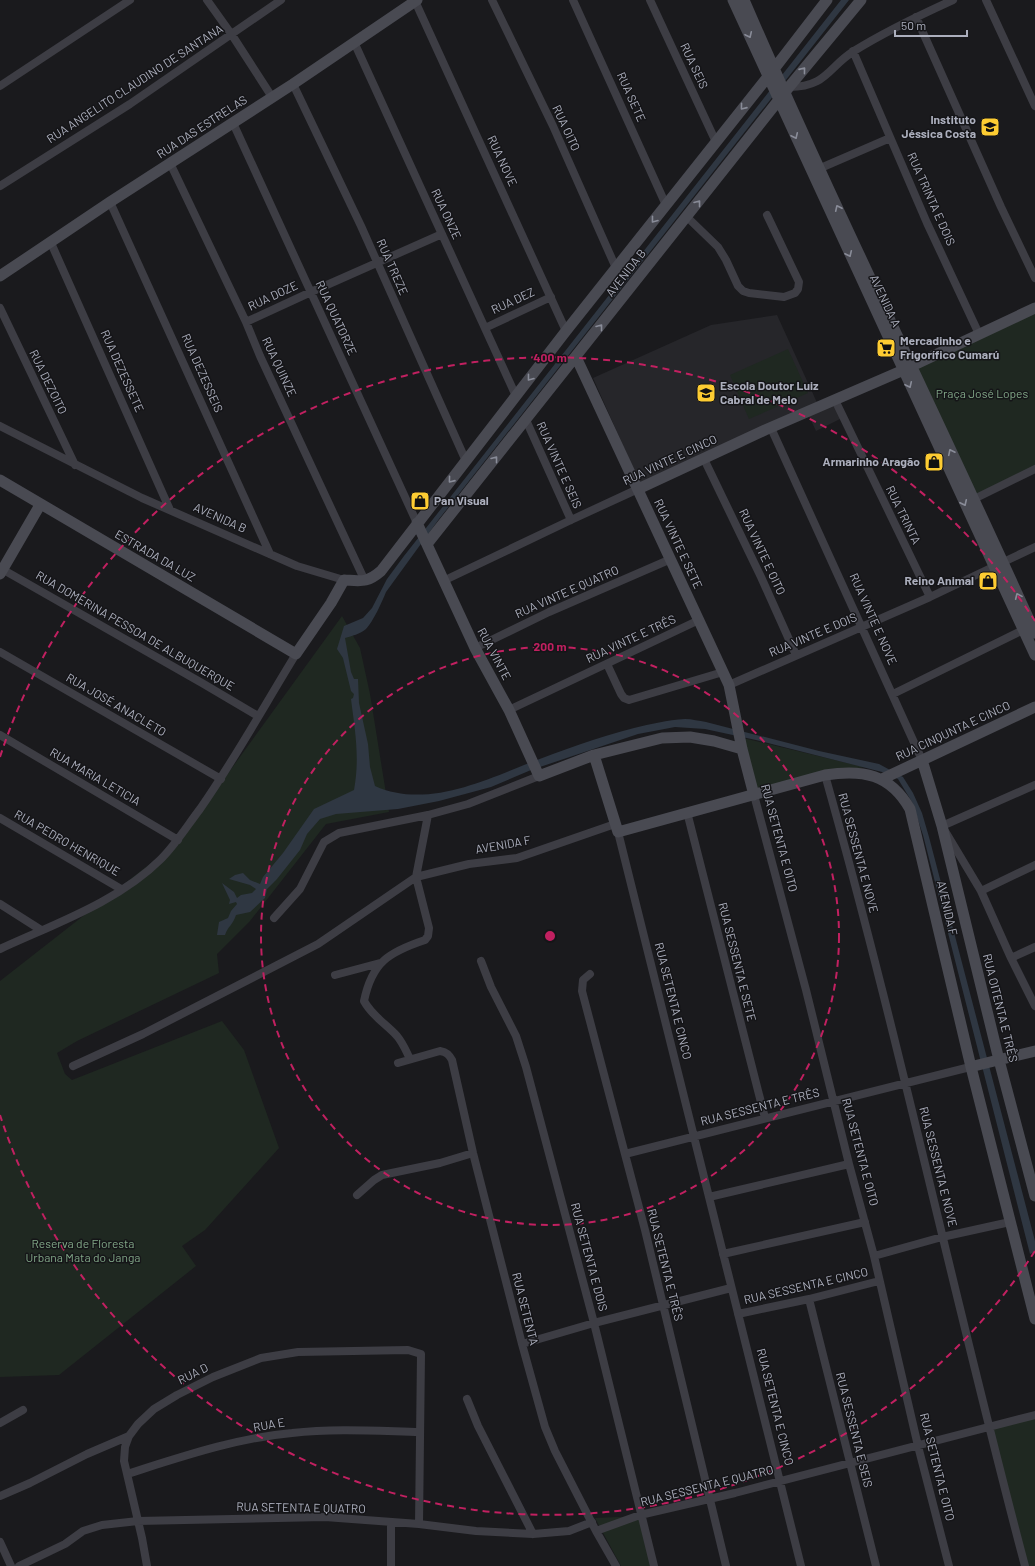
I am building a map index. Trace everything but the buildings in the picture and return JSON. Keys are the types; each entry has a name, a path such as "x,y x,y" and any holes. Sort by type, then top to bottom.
{"street":[{"path":"0,86 130,0"},
{"path":"207,0 232,35 272,97"},
{"name":"RUA ANGELITO CLAUDINO DE SANTANA","path":"0,186 130,104 281,0"},
{"name":"RUA OITO","path":"492,0 553,126 616,268"},
{"name":"RUA SETE","path":"573,0 666,205"},
{"name":"RUA SEIS","path":"650,0 716,142"},
{"name":"AVENIDA A","path":"733,0 771,74 783,94 816,170 998,564 1035,632"},
{"name":"AVENIDA A","path":"744,0 771,74"},
{"name":"AVENIDA B","path":"0,426 142,498 296,566 344,580 365,581 372,578 381,571 566,331 771,74 827,0"},
{"name":"AVENIDA B","path":"427,544 783,94 861,0"},
{"path":"783,94 824,78 853,51 916,17 953,0"},
{"path":"986,0 1035,106"},
{"name":"RUA DAS ESTRELAS","path":"0,276 110,202 293,84 416,1"},
{"name":"RUA NOVE","path":"416,1 566,331"},
{"path":"916,17 1001,207 1035,278"},
{"name":"RUA ONZE","path":"354,42 516,396"},
{"name":"RUA TRINTA E DOIS","path":"853,51 927,223 979,334"},
{"name":"RUA TREZE","path":"293,84 377,263 466,461"},
{"name":"RUA QUATORZE","path":"233,123 417,523"},
{"path":"816,170 890,138"},
{"name":"RUA QUINZE","path":"170,163 246,322 365,581"},
{"name":"RUA DEZESSEIS","path":"110,202 270,554"},
{"path":"687,217 718,247 738,286 743,291 784,297 795,292 798,289 799,282 767,215"},
{"name":"RUA DOZE","path":"246,322 442,234"},
{"name":"RUA DEZESSETE","path":"51,243 170,510"},
{"name":"RUA DEZ","path":"485,328 551,297"},
{"name":"RUA DEZOITO","path":"0,308 75,465"},
{"name":"RUA VINTE E CINCO","path":"443,581 638,489 907,368 1035,308"},
{"name":"RUA VINTE E SETE","path":"576,357 729,685 742,747"},
{"name":"AVENIDA A","path":"907,368 974,499 1023,630 1035,655"},
{"name":"RUA TRINTA","path":"835,400 930,598"},
{"name":"RUA VINTE E SEIS","path":"526,420 571,520"},
{"name":"RUA VINTE E NOVE","path":"771,428 922,760 942,826"},
{"name":"RUA VINTE E OITO","path":"704,459 761,577 796,655"},
{"path":"974,499 1035,469"},
{"name":"ESTRADA DA LUZ","path":"0,480 40,505 296,654"},
{"path":"1,570 40,505"},
{"path":"417,523 427,544"},
{"name":"RUA VINTE","path":"427,544 475,648 509,710 538,775"},
{"name":"RUA VINTE E DOIS","path":"729,685 930,598 1035,547"},
{"name":"RUA VINTE E QUATRO","path":"475,648 549,612 671,559"},
{"name":"RUA DOMERINA PESSOA DE ALBUQUERQUE","path":"1,570 258,716"},
{"path":"0,949 85,911 121,889 160,859 178,840 221,779 296,654 331,603 344,580"},
{"name":"RUA VINTE E TRÊS","path":"509,710 699,620"},
{"path":"893,694 1023,630"},
{"name":"RUA JOSÉ ANACLETO","path":"0,652 221,779"},
{"path":"607,664 621,694 624,698 630,700 723,672"},
{"name":"RUA CINQUNTA E CINCO","path":"885,778 1035,707"},
{"name":"RUA MARIA LETICIA","path":"0,735 178,840"},
{"path":"274,918 300,889 324,842 339,833 428,815 468,804 538,775 594,755 662,738 678,736 742,747"},
{"name":"RUA SETENTA E OITO","path":"742,747 874,1256 918,1446 949,1566"},
{"name":"RUA SETENTA E CINCO","path":"594,755 616,828 801,1566"},
{"name":"AVENIDA F","path":"416,876 469,864 517,858 616,828 687,812 825,775 852,772 885,778 903,797 910,809 1035,1319"},
{"name":"RUA SESSENTA E NOVE","path":"825,775 845,847 905,1084 1025,1566"},
{"path":"1035,785 942,826 980,891 1035,1006"},
{"name":"RUA SESSENTA E SETE","path":"687,812 765,1118"},
{"path":"398,1063 410,1059 397,1036 382,1022 364,1001 367,986 380,963 386,957 425,940 428,936 429,928 416,876 428,815"},
{"name":"RUA PEDRO HENRIQUE","path":"0,818 121,889"},
{"name":"RUA OITENTA E TRÊS","path":"942,826 996,1060 1035,1196"},
{"path":"980,891 1035,865"},
{"path":"73,1066 143,1034 318,944 416,876"},
{"path":"0,904 41,930"},
{"path":"1011,958 1035,947"},
{"name":"RUA SETENTA E DOIS","path":"481,961 491,987 516,1036 526,1067 594,1323 640,1515 654,1566"},
{"path":"335,976 380,963"},
{"name":"RUA SETENTA E TRÊS","path":"590,974 583,980 582,991 625,1154 726,1566"},
{"path":"973,1066 1035,1051"},
{"name":"RUA SETENTA","path":"410,1059 446,1052 452,1060 473,1153 545,1427 555,1451 596,1531 616,1566"},
{"name":"RUA SESSENTA E TRÊS","path":"625,1154 973,1066"},
{"path":"357,1195 382,1175 440,1163 473,1153"},
{"path":"709,1196 849,1164"},
{"path":"723,1254 865,1222"},
{"path":"874,1256 942,1237 1010,1222"},
{"name":"RUA SESSENTA E CINCO","path":"738,1314 809,1299 879,1281"},
{"path":"522,1344 594,1323 731,1288"},
{"name":"RUA SESSENTA E SEIS","path":"809,1299 876,1566"},
{"name":"RUA D","path":"0,1496 30,1483 87,1454 129,1436 138,1424 154,1409 177,1395 213,1377 261,1358 298,1352 408,1350 421,1354 420,1432"},
{"path":"467,1399 487,1445 533,1534"},
{"path":"0,1423 23,1410"},
{"name":"RUA SESSENTA E QUATRO","path":"596,1531 640,1515 709,1499 1035,1415"},
{"name":"RUA E","path":"127,1474 207,1449 291,1433 337,1430 420,1432"},
{"path":"419,1524 420,1432"},
{"path":"129,1436 125,1454 127,1474 147,1566"},
{"name":"RUA SETENTA E QUATRO","path":"19,1566 65,1544 83,1531 102,1525 138,1521 325,1517 419,1524 476,1531 533,1534 569,1531 592,1522"},
{"path":"391,1522 391,1566"},
{"path":"0,1542 11,1566"}],"shaded area":[{"path":"841,0 849,0 439,519 386,592 369,626 356,635 345,638 351,672 354,679 358,679 359,703 368,744 370,767 375,786 393,792 412,795 431,794 451,790 488,779 606,736 634,728 672,720 685,719 706,722 819,751 879,764 903,777 913,793 922,813 929,837 1035,1241 1035,1252 1030,1254 923,835 912,802 898,779 886,773 756,740 705,729 675,727 638,734 531,770 491,787 439,801 398,809 336,814 320,819 307,834 300,850 267,889 265,898 250,912 236,915 225,935 217,935 219,922 228,918 231,911 237,904 236,902 229,904 230,900 222,883 234,892 237,898 241,895 252,893 256,889 250,885 229,879 235,875 243,873 250,880 260,884 263,877 283,853 314,809 354,790 357,755 351,699 353,698 354,694 351,691 343,658 337,649 344,626 363,618 372,608 387,579 404,556"},
{"name":"Escola Doutor Luiz Cabral de Melo","path":"777,315 819,407 642,488 593,378 711,325"},
{"path":"835,401 842,418 816,431 808,414"}],"green space":[{"name":"Praça José Lopes","path":"1035,307 1035,468 971,498 911,367"},
{"path":"788,349 808,393 749,419 730,375"},
{"name":"Reserva de Floresta Urbana Mata do Janga","path":"342,616 360,648 370,694 389,812 326,824 250,921 217,954 219,973 77,1041 57,1053 65,1074 72,1080 222,1021 244,1050 279,1148 205,1230 182,1246 196,1266 59,1375 0,1377 0,981 179,841"},
{"path":"743,738 864,767 755,791"},
{"path":"1035,1417 1035,1566 1026,1566 991,1427"},
{"path":"642,1516 657,1566 621,1566 595,1518"}],"place":[{"name":"Instituto Jéssica Costa","path":"990,127"},
{"name":"Mercadinho e Frigorífico Cumarú","path":"886,348"},
{"name":"Escola Doutor Luiz Cabral de Melo","path":"706,393"},
{"name":"Armarinho Aragão","path":"934,462"},
{"name":"Pan Visual","path":"420,501"},
{"name":"Reino Animal","path":"988,581"}]}
